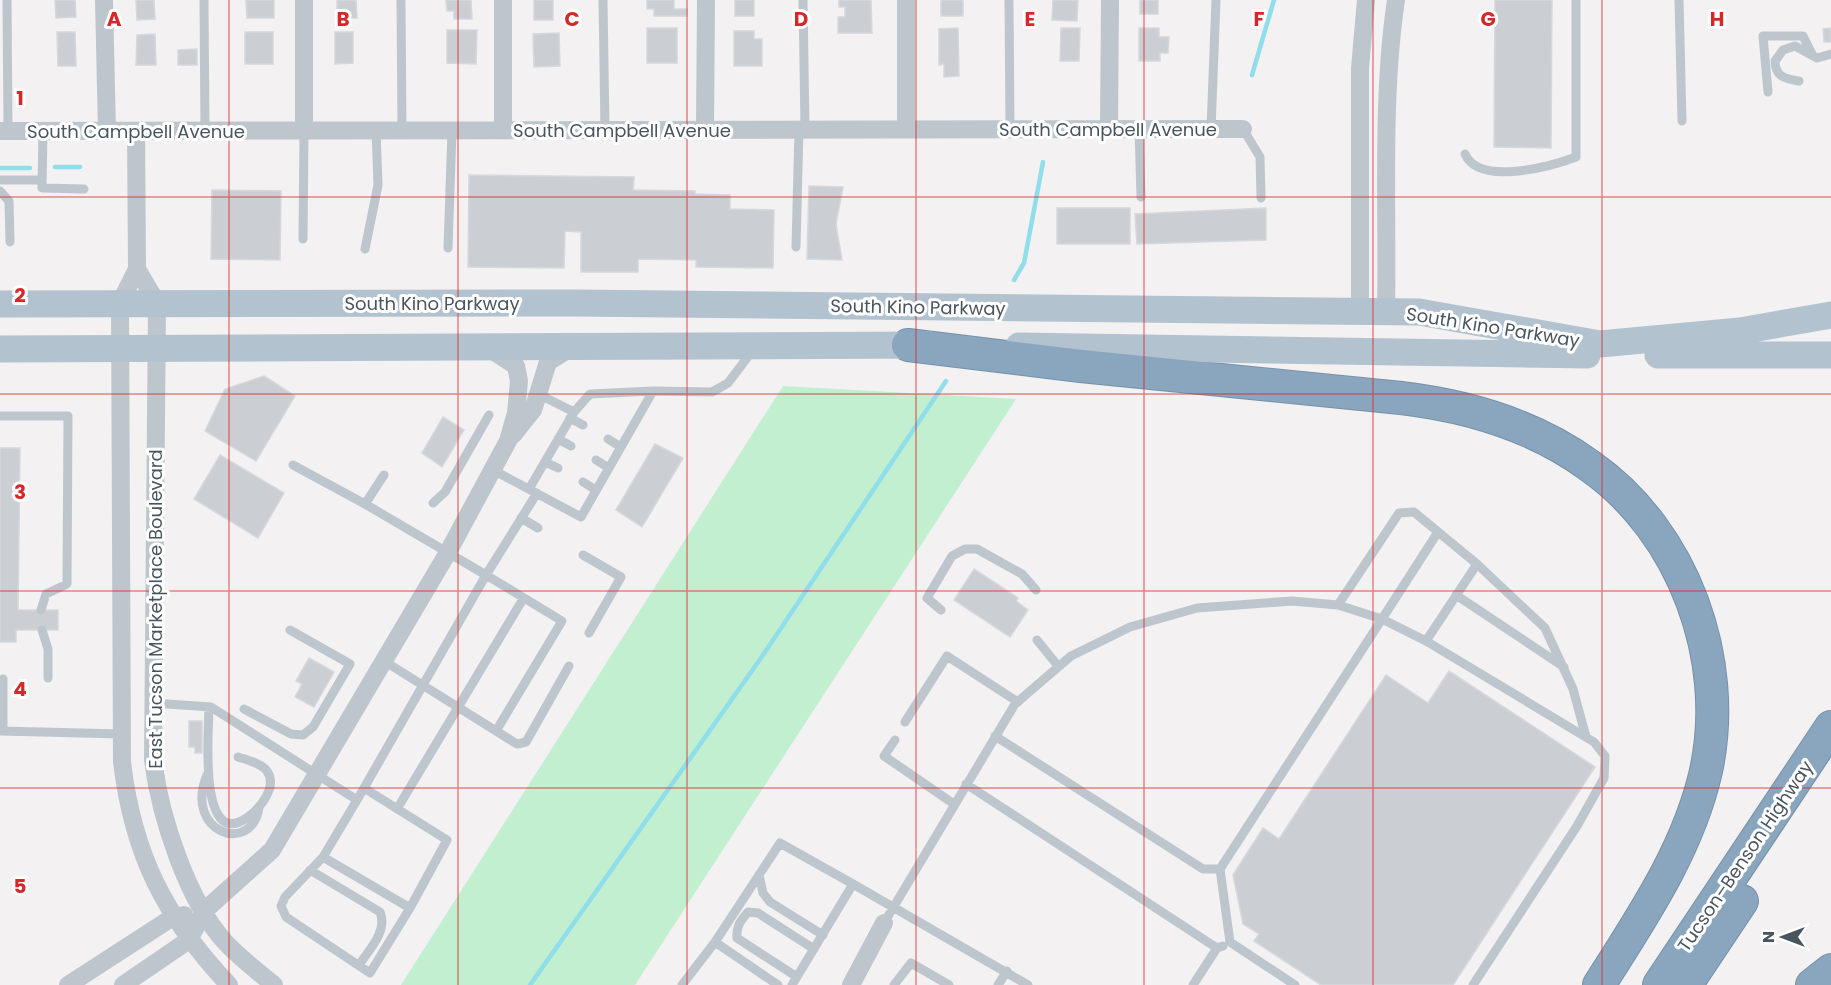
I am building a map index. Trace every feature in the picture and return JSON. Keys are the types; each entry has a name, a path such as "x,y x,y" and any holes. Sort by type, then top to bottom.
{"highway":[{"path":"908,345 1081,366 1401,398 1453,406 1499,418 1549,440 1592,466 1618,489 1658,536 1678,570 1693,604 1708,660 1711,721 1704,777 1682,844 1656,892 1599,985"},
{"name":"Tucson–Benson Highway","path":"1659,985 1831,727"},
{"name":"Tucson–Benson Highway","path":"1686,985 1831,767"},
{"path":"1812,985 1831,970"}],"main road":[{"name":"South Kino Parkway","path":"0,304 757,305 1419,312 1600,344 1740,332 1831,315"},
{"path":"755,346 757,305"},
{"path":"1359,352 1373,313"},
{"path":"1373,313 1386,353"},
{"name":"South Kino Parkway","path":"0,349 908,345 1386,353 1831,355"}],"street":[{"path":"104,0 107,132"},
{"path":"304,0 304,131"},
{"path":"503,0 503,130"},
{"path":"705,129 706,0"},
{"path":"906,0 906,128"},
{"path":"1109,129 1110,0"},
{"path":"1366,0 1360,68 1373,313"},
{"path":"1373,313 1396,0"},
{"name":"South Campbell Avenue","path":"4,131 1243,129"},
{"path":"120,303 137,269 136,132"},
{"path":"137,269 157,303"},
{"name":"East Tucson Marketplace Boulevard","path":"120,303 122,735 126,799 151,875 173,917 189,940 229,985"},
{"name":"East Tucson Marketplace Boulevard","path":"157,303 153,703 153,760 157,793 180,862 204,910 224,940 274,985"},
{"path":"123,985 189,940 204,910 272,850 447,554 508,441 516,413 519,381 516,366 486,347"},
{"path":"508,441 533,410 548,362 572,347"},
{"path":"68,985 173,917 204,910"},
{"path":"851,985 884,923"}],"lane":[{"path":"4,131 7,0"},
{"path":"204,0 205,132"},
{"path":"401,0 402,131"},
{"path":"603,0 605,130"},
{"path":"796,247 802,129 803,0"},
{"path":"1009,0 1010,129"},
{"path":"1210,129 1215,0"},
{"path":"1465,154 1469,165 1484,172 1526,170 1576,157 1576,0"},
{"path":"1679,0 1682,121"},
{"path":"1768,92 1764,36 1803,36 1813,56"},
{"path":"1799,81 1785,79 1779,74 1775,67 1778,55 1795,46 1816,58 1831,54"},
{"path":"1139,129 1141,197"},
{"path":"1243,129 1260,157 1261,198"},
{"path":"43,130 42,188 84,189"},
{"path":"448,248 452,130"},
{"path":"303,239 304,131"},
{"path":"365,249 378,185 376,131"},
{"path":"0,180 42,180"},
{"path":"0,191 9,201 10,242"},
{"path":"364,788 447,840 410,908 370,973 286,917 281,906 285,897 323,857 357,800 521,518 545,462 572,415 590,394 653,391 712,392 728,383 755,346"},
{"path":"493,470 581,517 653,391"},
{"path":"538,394 572,415 583,425"},
{"path":"433,503 445,492 489,414"},
{"path":"0,416 68,416 67,584 46,594 41,610"},
{"path":"558,439 571,446"},
{"path":"608,440 621,447"},
{"path":"596,460 609,468"},
{"path":"545,462 558,468"},
{"path":"293,465 365,504 562,621 496,731"},
{"path":"365,504 384,475"},
{"path":"583,482 596,490"},
{"path":"1338,606 1399,513 1414,512 1477,564 1545,628 1565,668 1586,737"},
{"path":"521,518 538,528"},
{"path":"1295,985 1230,942 1220,869 1438,532"},
{"path":"941,610 927,598 952,556 965,549 977,549 1022,574 1036,590"},
{"path":"583,555 621,577 589,633"},
{"path":"1426,641 1477,564"},
{"path":"1456,596 1565,668"},
{"path":"398,809 457,706 523,599"},
{"path":"884,923 893,904 1018,702 1071,656 1130,627 1197,608 1288,602 1338,606 1382,619 1426,641 1586,737 1601,748 1605,756 1604,778 1577,826 1473,985"},
{"path":"42,630 48,649 48,678"},
{"path":"244,709 291,735 303,735 313,727 350,664 290,630"},
{"path":"1036,640 1058,666"},
{"path":"905,722 947,656 1018,702"},
{"path":"384,661 517,744 526,742 569,666"},
{"path":"3,679 2,731 122,735"},
{"path":"153,703 209,707 318,773 357,800"},
{"path":"209,707 208,773 212,803 222,820 239,822 259,808 269,790 271,781 261,766 238,757"},
{"path":"996,736 1203,869 1220,869"},
{"path":"895,740 884,756 954,804"},
{"path":"966,784 1217,948"},
{"path":"682,985 737,917 759,875 780,843 893,904 1028,985"},
{"path":"323,857 410,908"},
{"path":"310,870 380,912 383,920 382,928 359,965"},
{"path":"759,875 763,893 770,902 822,935"},
{"path":"737,917 737,938 795,981 853,884"},
{"path":"737,917 748,912 758,913 814,949"},
{"path":"715,942 778,985"},
{"path":"1193,985 1217,948 1230,942"},
{"path":"894,985 911,963 949,985"},
{"path":"998,985 1007,971"}],"green space":[{"path":"783,386 1016,399 635,985 401,985"}],"building":[{"path":"55,0 75,0 76,17 56,18"},
{"path":"136,0 154,0 155,19 137,20"},
{"path":"246,0 274,0 274,18 247,18"},
{"path":"337,0 356,0 357,18 337,18"},
{"path":"446,0 471,0 472,19 454,19 454,11 447,11"},
{"path":"534,0 553,0 553,20 534,20"},
{"path":"647,0 674,0 674,9 687,9 687,16 654,16 654,9 647,9"},
{"path":"735,0 754,0 754,16 735,16"},
{"path":"839,0 871,0 872,33 838,33 838,17 845,17 845,7 839,7"},
{"path":"941,0 963,0 963,16 941,16"},
{"path":"1053,0 1078,0 1077,21 1052,20"},
{"path":"1140,0 1158,0 1158,14 1140,14"},
{"path":"1495,0 1552,0 1551,148 1494,147"},
{"path":"647,28 677,28 677,63 647,63"},
{"path":"958,28 959,76 944,77 944,64 939,65 939,29"},
{"path":"1061,28 1080,28 1079,61 1060,61"},
{"path":"1139,28 1159,28 1159,37 1169,37 1168,53 1160,53 1160,61 1139,61"},
{"path":"1831,28 1831,42 1824,42 1823,29"},
{"path":"447,30 477,30 476,64 447,63"},
{"path":"734,31 754,31 754,39 762,39 762,66 734,66"},
{"path":"57,32 75,32 76,66 58,66"},
{"path":"245,32 273,32 273,64 245,64"},
{"path":"335,32 353,32 353,63 335,64"},
{"path":"559,33 560,66 534,67 533,34"},
{"path":"155,34 156,65 136,65 137,35"},
{"path":"197,49 197,65 178,65 178,50"},
{"path":"469,175 634,177 633,190 695,191 695,194 730,195 730,209 774,210 773,268 696,267 696,260 638,259 638,272 581,272 581,232 565,231 564,268 468,267"},
{"path":"809,186 843,187 836,224 842,260 807,259"},
{"path":"212,190 281,191 280,260 211,259"},
{"path":"1057,208 1130,208 1130,244 1057,244"},
{"path":"1266,208 1266,240 1137,244 1135,214"},
{"path":"264,376 295,396 256,461 205,431 225,389"},
{"path":"443,417 464,430 442,467 422,453"},
{"path":"655,444 683,458 642,527 616,510"},
{"path":"0,448 20,448 18,610 58,610 58,630 16,630 16,642 0,642"},
{"path":"220,455 284,493 258,538 194,499"},
{"path":"974,569 1018,598 1016,601 1028,610 1010,637 954,600"},
{"path":"309,658 334,672 314,707 295,697 302,684 296,681"},
{"path":"1449,671 1595,767 1453,985 1321,985 1254,941 1259,934 1243,924 1233,875 1263,828 1279,839 1386,675 1428,703"},
{"path":"189,721 202,721 202,753 195,753 195,747 189,747"}],"waterway":[{"path":"1252,75 1274,0"},
{"path":"1014,280 1024,263 1043,162"},
{"path":"55,167 80,167"},
{"path":"0,168 30,168"},
{"path":"530,985 761,658 946,381"}]}
